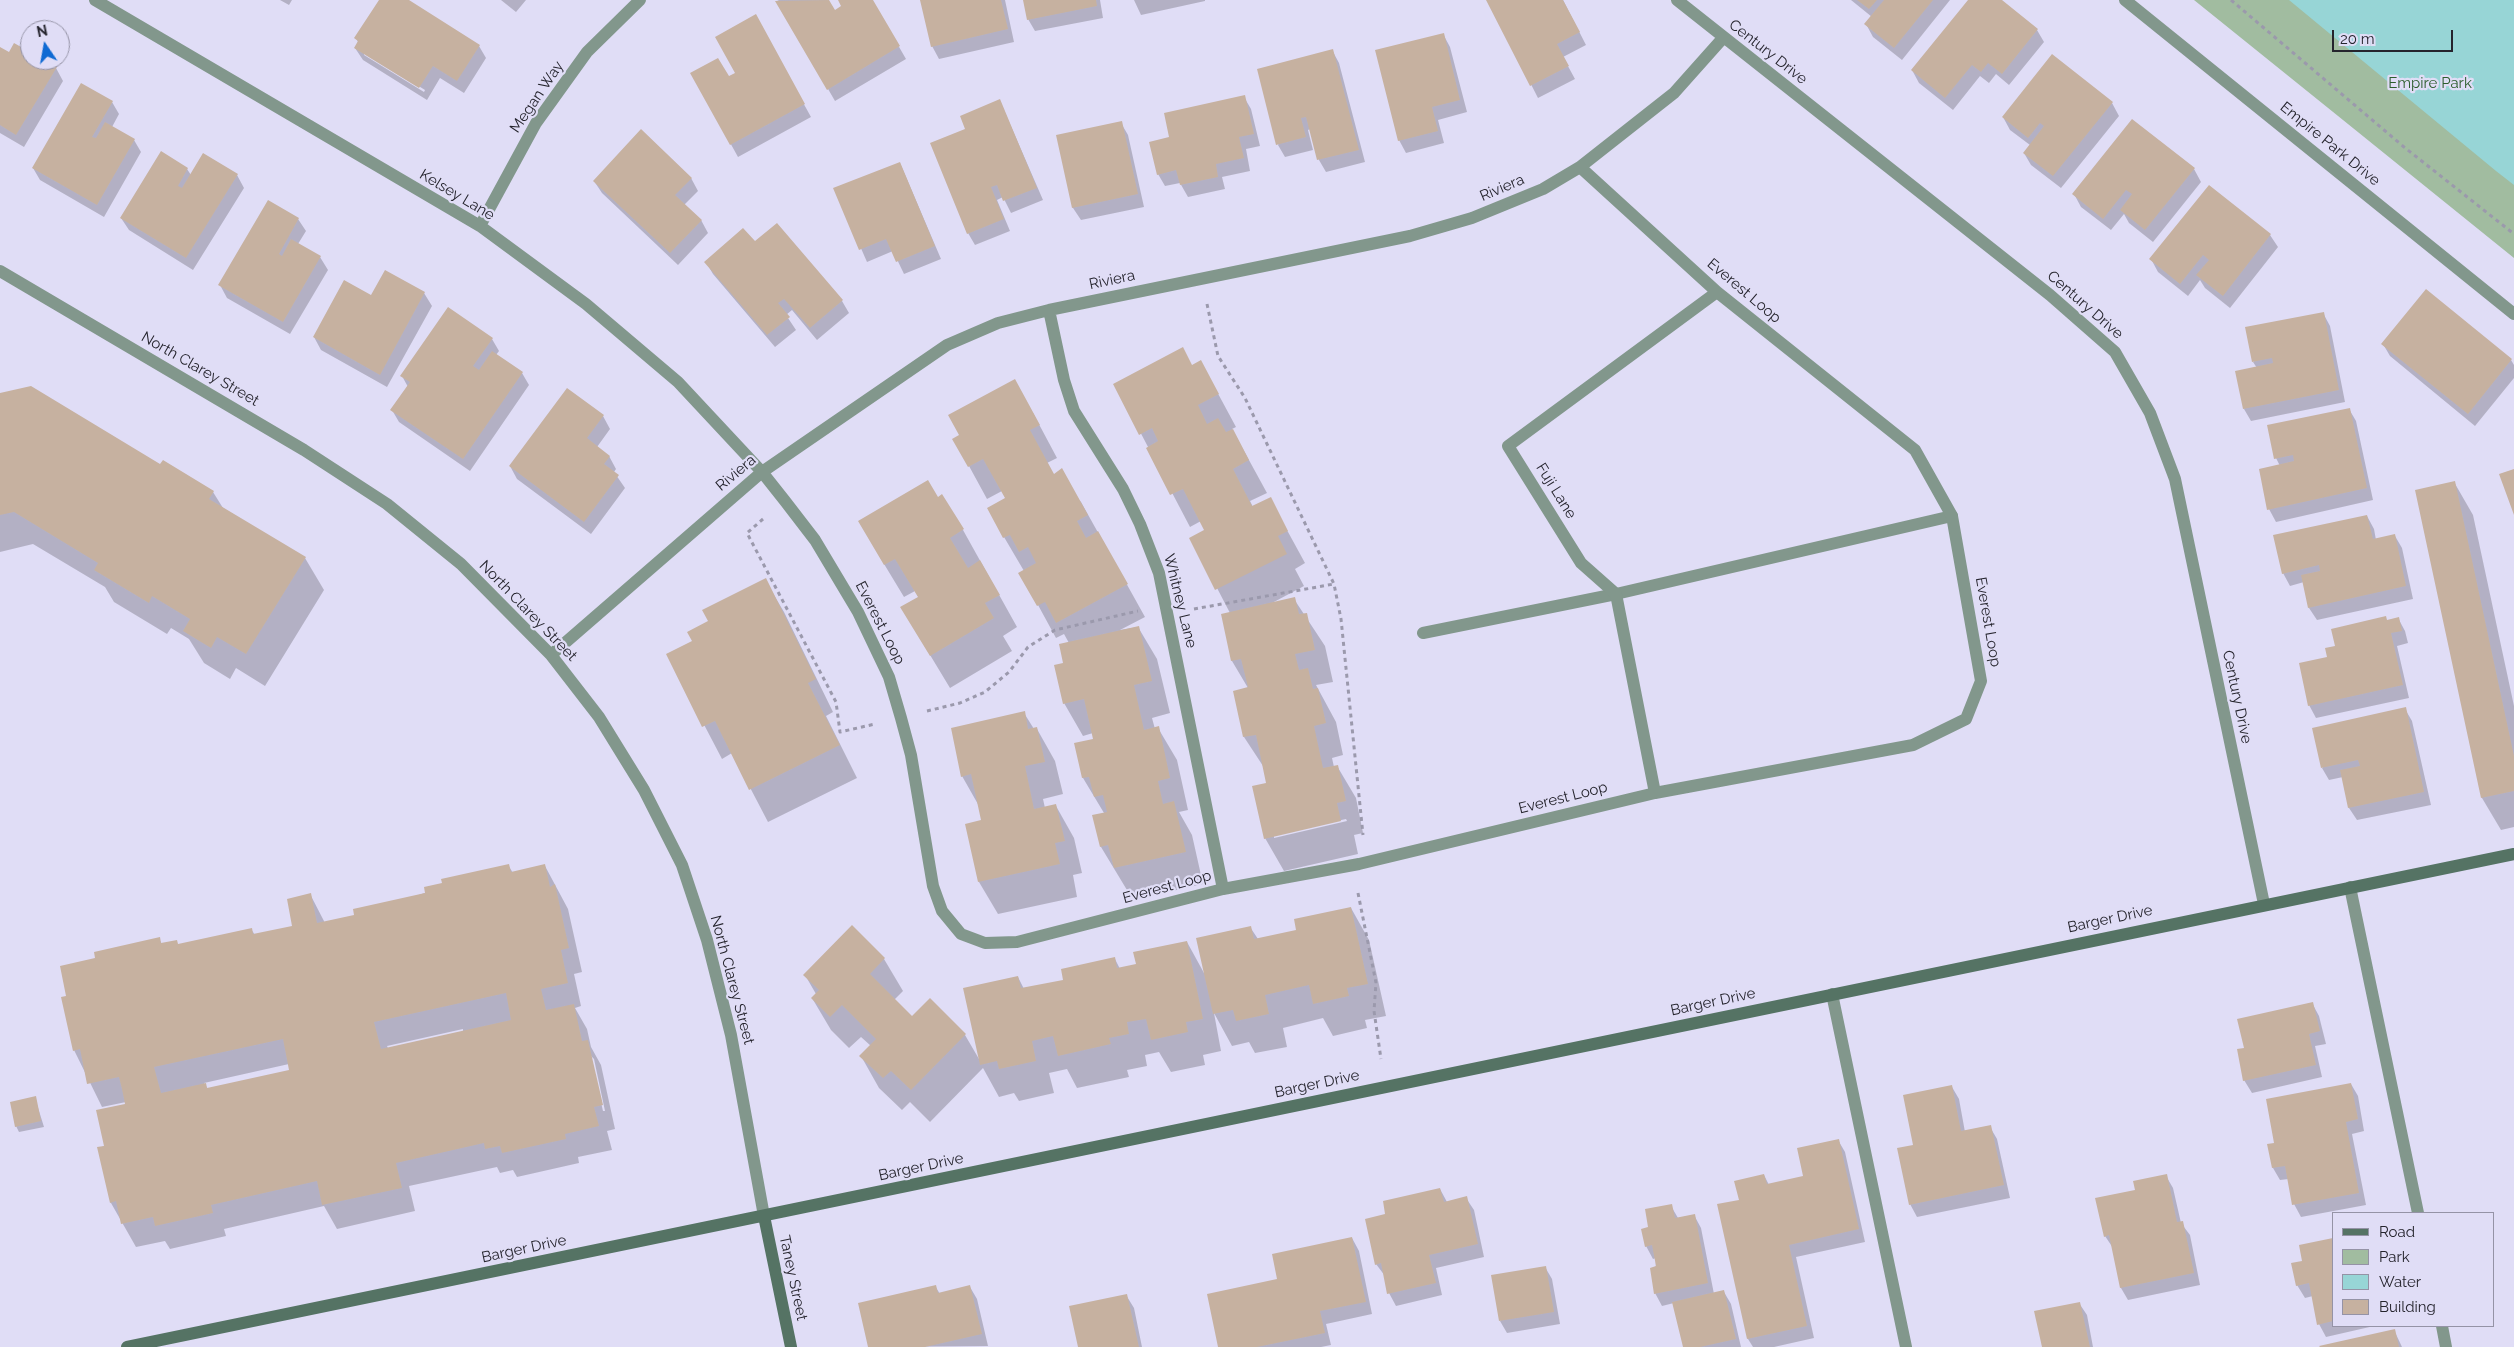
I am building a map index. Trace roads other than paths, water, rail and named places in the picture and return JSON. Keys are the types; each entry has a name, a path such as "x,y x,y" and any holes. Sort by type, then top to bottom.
{"main road":[{"name":"Barger Drive","path":"127,1347 2350,886 2514,854"},
{"name":"Taney Street","path":"764,1216 791,1347"}],"street":[{"name":"Kelsey Lane","path":"95,0 480,226 586,304 678,382 762,472"},
{"name":"Megan Way","path":"480,226 536,123 587,52 640,0"},
{"name":"Century Drive","path":"1677,0 2050,296 2115,352 2150,413 2175,479 2264,904"},
{"name":"Empire Park Drive","path":"2125,0 2514,314"},
{"name":"Riviera","path":"551,655 762,472 947,345 998,323 1049,310 1410,236 1472,218 1542,189 1580,167 1674,93 1723,38"},
{"name":"Everest Loop","path":"762,472 815,540 858,612 889,677 911,755 933,886 942,912 961,934 986,943 1017,942 1223,889 1359,864 1654,793 1913,745 1966,719 1981,681 1952,516 1915,450 1717,292 1580,167"},
{"name":"North Clarey Street","path":"0,271 304,450 387,504 461,564 551,655 609,733 644,790 682,865 707,940 731,1035 764,1216"},
{"name":"Fuji Lane","path":"1616,594 1581,563 1508,446 1717,292"},
{"name":"Whitney Lane","path":"1049,310 1064,380 1074,411 1123,489 1140,524 1159,572 1223,889"},
{"path":"1423,633 1616,594 1952,516"},
{"path":"1616,594 1654,793"},
{"path":"2350,886 2418,1212"},
{"path":"1832,994 1906,1347"},
{"path":"2442,1327 2446,1347"}],"water":[{"path":"2289,0 2514,0 2514,185 2496,171"}],"park label":[{"name":"Empire Park","path":"2430,83"}]}
